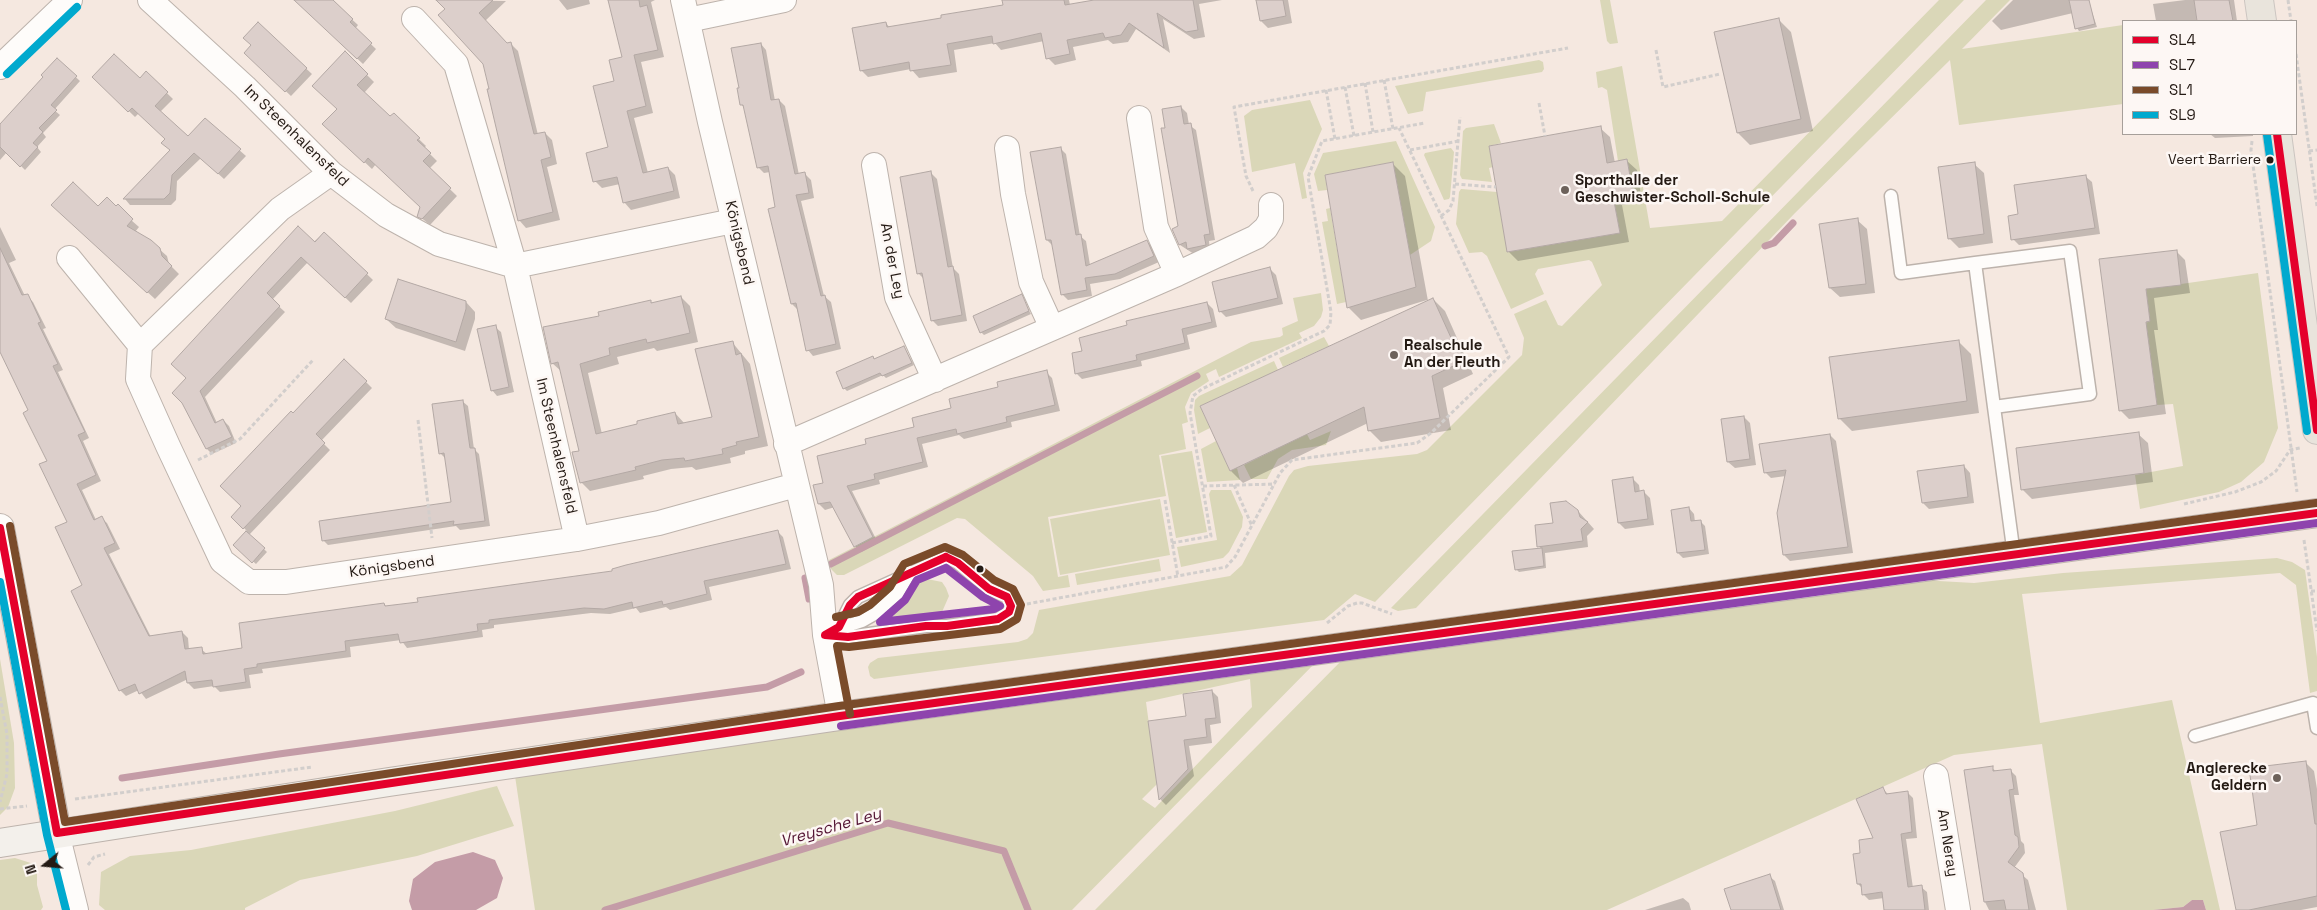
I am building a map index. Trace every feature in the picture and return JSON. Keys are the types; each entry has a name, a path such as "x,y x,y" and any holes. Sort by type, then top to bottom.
{"main road":[{"path":"2259,0 2262,20"},
{"path":"2277,135 2310,331 2317,430"},
{"path":"0,843 399,780 840,716 2317,513"}],"street":[{"path":"0,67 70,0"},
{"name":"Im Steenhalensfeld","path":"150,0 245,87 330,173 386,214 439,244 515,266 733,220"},
{"path":"686,10 784,0"},
{"name":"Königsbend","path":"686,10 733,220 832,631 840,716"},
{"name":"Im Steenhalensfeld","path":"414,19 456,64 515,266 578,539"},
{"path":"1139,118 1156,227 1177,274"},
{"path":"1007,148 1031,282 1052,328"},
{"name":"An der Ley","path":"874,165 897,296 935,380"},
{"path":"69,258 140,345 280,209 330,173"},
{"path":"786,444 1177,274 1256,237 1269,224 1271,205"},
{"name":"Königsbend","path":"140,345 138,379 222,560 249,582 286,582 578,539 660,523 796,485"},
{"path":"0,528 57,833 76,910"},
{"name":"Am Neray","path":"1936,776 1958,910"}],"lane":[{"path":"1891,196 1901,273 2070,250 2090,394 1994,407"},
{"path":"1974,264 2014,554"},
{"path":"946,557 952,559 989,589 1007,597 1011,606 1009,612 998,619 947,626 926,626 848,637 832,631 858,597 946,557"},
{"path":"832,631 876,613 898,593 910,572"},
{"path":"2195,736 2315,703 2317,728"}],"path":[{"path":"2288,0 2291,20"},
{"path":"1271,205 1260,199 1249,186 1234,107 1568,48"},
{"path":"1656,50 1663,87 1720,74"},
{"path":"2297,61 2317,206"},
{"path":"1384,80 1393,129"},
{"path":"1365,83 1373,132"},
{"path":"1345,87 1354,136"},
{"path":"1326,90 1335,139"},
{"path":"1539,103 1545,136"},
{"path":"1442,216 1452,206 1460,117"},
{"path":"1172,543 1211,536 1190,413 1193,396 1202,389 1324,331 1330,325 1331,312 1308,177 1322,141 1425,123"},
{"path":"1011,606 1220,570 1230,564 1287,464 1297,458 1417,443 1431,433 1509,357 1399,128"},
{"path":"2254,135 2251,150 2290,450"},
{"path":"1410,150 1459,141"},
{"path":"2309,151 2317,150"},
{"path":"1455,184 1496,187"},
{"path":"182,473 204,456 240,439 313,360"},
{"path":"418,420 435,561"},
{"path":"1203,486 1274,484"},
{"path":"1234,485 1252,526"},
{"path":"1165,500 1178,577"},
{"path":"2317,590 2311,591 2317,631"},
{"path":"0,696 7,734 8,774 0,802"}],"shaded area":[{"path":"1600,0 1610,0 1618,43 1610,44 1607,41"},
{"path":"1939,0 1964,0 1375,602 1355,594 1324,620 874,679 870,676 868,667 870,663 878,658 1018,642 1027,639 1033,633 1039,610 1230,576 1242,565 1289,476 1294,470 1308,466 1417,454 1427,450 1522,355 1524,338 1514,314 1546,300 1558,325 1562,326 1602,285 1592,262 1589,260 1538,269 1535,274 1544,294 1511,309 1487,256 1482,252 1469,253 1456,224 1459,192 1461,189 1497,192 1508,252 1620,233 1613,196 1633,192 1627,160 1618,161 1607,90 1602,87 1598,88 1596,72 1622,66 1650,228 1722,221"},
{"path":"1986,0 2010,0 1962,49 2122,25 2122,104 1959,125 1950,60 1795,213 1416,608 1398,611 1391,608"},
{"path":"1539,60 1543,62 1544,69 1542,72 1426,92 1423,111 1408,114 1395,86"},
{"path":"1310,100 1322,129 1303,173 1307,198 1302,199 1295,163 1252,172 1244,116 1252,110"},
{"path":"1494,124 1501,143 1489,146 1493,167 1489,168 1492,182 1462,179 1460,175 1463,131 1466,128"},
{"path":"1396,141 1435,227 1431,241 1410,255 1393,162 1325,175 1327,190 1318,191 1314,174 1323,153"},
{"path":"1451,148 1454,152 1450,197 1444,200 1424,155 1425,153"},
{"path":"1330,208 1346,302 1337,304 1322,222 1328,221 1326,209"},
{"path":"2258,273 2278,428 2264,462 2241,482 2219,492 2140,509 2135,475 2183,466 2173,404 2157,405 2146,323 2150,321 2146,289"},
{"path":"1321,293 1323,310 1321,317 1314,326 1299,333 1302,338 1219,377 1216,369 1206,374 1209,381 1191,393 1185,407 1188,422 1182,424 1186,449 1159,455 1166,496 1048,517 1058,577 1068,575 1070,587 1043,591 1033,576 965,519 957,518 844,575 837,575 831,569 829,560 1251,342 1280,337 1283,335 1282,328 1298,321 1293,298"},
{"path":"1324,337 1329,346 1283,367 1279,358"},
{"path":"1274,361 1278,370 1200,406 1210,428 1198,434 1194,410 1195,400 1199,396"},
{"path":"1331,431 1326,445 1292,450 1278,459 1267,479 1251,479 1244,465 1307,434 1310,440"},
{"path":"1216,441 1230,471 1237,468 1240,480 1207,482 1201,449"},
{"path":"1192,451 1207,532 1176,538 1161,456"},
{"path":"1211,490 1231,490 1243,517 1242,527 1229,552 1223,558 1181,567 1177,547 1217,540 1209,494"},
{"path":"1160,499 1170,555 1060,575 1050,519"},
{"path":"2277,558 2292,562 2305,570 2317,657 2317,691 2310,693 2296,585 2280,573 2022,594 2040,723 2172,700 2220,910 2206,910 2203,900 2192,900 2183,907 2153,910 2067,910 2042,744 1954,755 1607,910 1095,910 1344,658 1921,580 1974,583 2063,573"},
{"path":"1159,559 1161,571 1077,585 1075,574"},
{"path":"927,579 942,582 946,588 949,596 942,612 930,618 889,624 886,622 884,617 887,611 918,581"},
{"path":"0,659 14,743 15,788 8,807 0,815"},
{"path":"1318,660 1072,910 535,910 515,776","holes":["1250,679 1252,707 1155,808 1142,799 1157,784 1146,702"]},
{"path":"497,786 514,826 417,856 300,880 245,908 245,910 105,910 99,905 101,872 130,856 191,850 395,811"},
{"path":"473,852 495,860 503,878 497,898 476,910 412,910 409,901 413,879 435,862"},
{"path":"15,858 37,865 37,885 43,907 41,910 0,910 0,860"},
{"path":"2192,900 2203,900 2206,910 2153,910 2183,907"}],"building":[{"path":"294,0 333,0 353,19 350,22 372,43 357,59"},
{"path":"436,0 493,0 479,13 507,43 511,42 534,134 545,132 551,157 541,160 553,212 518,221 487,89 489,89 483,64 438,15 445,9"},
{"path":"608,0 639,0 640,7 647,5 658,50 634,55 646,106 627,111 643,173 668,167 674,191 623,203 617,177 593,182 586,153 608,147 593,86 614,81 609,60 622,57"},
{"path":"1002,0 1064,0 1065,5 1094,0 1193,0 1198,30 1186,32 1157,13 1164,48 1129,23 1121,35 1105,38 1103,33 1067,40 1070,54 1046,59 1041,33 993,44 992,36 947,44 951,65 910,71 909,62 860,71 852,28 886,22 887,27 941,18 941,15 1003,5"},
{"path":"1256,0 1283,0 1286,16 1260,21"},
{"path":"2069,0 2089,0 2095,24 2075,29"},
{"path":"2194,0 2229,0 2233,20 2197,20"},
{"path":"1779,18 1801,119 1737,133 1714,32"},
{"path":"258,22 307,68 285,92 244,53 251,45 243,38"},
{"path":"761,43 771,100 779,99 795,174 805,172 809,193 796,195 821,296 825,295 836,344 806,351 796,303 791,304 768,209 775,207 768,166 757,168 743,105 740,105 737,88 739,88 731,48"},
{"path":"345,51 368,74 357,85 390,116 394,113 420,138 417,140 431,153 423,161 451,188 422,219 417,217 420,207 368,158 364,163 322,124 337,109 312,86"},
{"path":"114,54 140,78 146,71 168,92 155,106 188,136 205,118 241,149 218,174 194,153 172,175 170,193 164,199 123,199 170,150 161,143 165,139 132,108 128,112 92,77"},
{"path":"57,58 77,76 51,105 57,110 39,128 43,132 33,143 38,147 20,167 0,147 0,124 43,77 41,75"},
{"path":"1181,106 1184,124 1191,123 1210,234 1204,235 1206,245 1187,249 1186,242 1179,245 1172,229 1178,226 1161,128 1165,128 1162,109"},
{"name":"Sporthalle der Geschwister-Scholl-Schule","path":"1601,126 1607,163 1627,159 1633,193 1613,196 1620,233 1507,252 1489,146"},
{"path":"1061,147 1076,235 1081,234 1086,266 1147,240 1154,256 1115,274 1085,278 1087,290 1061,295 1051,240 1046,240 1030,152"},
{"path":"1393,162 1416,287 1347,308 1325,175"},
{"path":"1975,162 1984,234 1948,239 1938,167"},
{"path":"931,171 948,267 953,266 962,315 931,321 922,273 917,274 900,177"},
{"path":"2086,175 2095,228 2011,240 2008,216 2018,214 2014,185"},
{"path":"73,182 98,206 107,197 116,206 118,204 133,219 127,226 151,240 160,248 162,256 172,266 147,293 51,205"},
{"path":"1858,218 1866,284 1829,288 1819,224"},
{"path":"298,226 315,242 324,232 368,273 345,298 301,257 267,293 280,306 200,391 215,423 223,419 232,437 206,449 182,403 172,393 186,378 171,364"},
{"path":"0,248 22,295 28,294 41,322 38,323 58,364 53,366 85,432 78,435 96,475 77,484 94,520 102,516 115,543 104,548 149,636 182,631 185,649 202,647 203,654 242,648 239,623 384,603 385,606 418,602 417,598 612,571 612,569 626,565 778,530 786,564 704,581 707,594 663,605 662,601 633,608 632,602 604,609 584,608 489,620 489,623 477,624 478,631 400,643 398,634 345,641 346,651 257,664 257,667 244,669 246,682 213,687 212,680 187,683 185,671 139,694 135,684 119,691 71,591 82,585 55,527 67,522 39,464 47,461 23,413 28,410 0,352"},
{"path":"2177,250 2181,285 2146,289 2150,321 2146,322 2157,405 2119,411 2099,259"},
{"path":"1270,267 1278,298 1219,312 1212,282"},
{"path":"398,279 466,301 466,309 456,342 385,319"},
{"path":"1022,294 1029,311 980,333 973,316"},
{"path":"681,296 690,333 647,343 646,339 609,348 610,355 580,364 596,434 637,424 637,421 675,412 678,424 712,417 695,349 733,341 736,355 741,353 759,437 736,442 737,445 722,449 723,454 685,461 684,458 662,460 635,467 636,470 580,483 572,452 579,451 558,362 551,364 543,327 599,316 598,312 651,300 651,303"},
{"path":"1433,298 1462,362 1432,376 1440,418 1368,431 1364,407 1230,471 1200,406"},
{"path":"1207,302 1212,322 1182,329 1185,343 1136,355 1137,360 1075,374 1072,353 1082,351 1079,338 1127,325 1126,321"},
{"path":"496,325 509,387 491,391 477,329"},
{"path":"1959,340 1967,401 1838,419 1829,357"},
{"path":"904,346 912,363 882,376 880,373 843,389 836,372 873,356 874,359"},
{"path":"344,359 367,381 316,434 325,443 243,529 231,517 241,506 220,486 291,411 293,413"},
{"path":"1047,370 1055,405 1006,417 1007,422 957,434 956,429 917,438 923,462 874,474 875,479 847,486 873,537 854,547 830,502 818,504 813,485 823,483 817,456 866,444 865,439 914,427 912,418 951,408 949,399 998,387 997,382"},
{"path":"463,400 470,448 475,448 485,521 453,525 454,521 322,541 319,521 451,502 444,453 439,454 432,404"},
{"path":"1744,416 1750,459 1727,462 1721,419"},
{"path":"2139,432 2144,473 2021,490 2016,448"},
{"path":"1830,434 1848,547 1783,555 1777,513 1786,470 1764,473 1759,444"},
{"path":"1964,465 1968,497 1922,503 1917,471"},
{"path":"1633,477 1635,492 1644,490 1648,519 1618,523 1612,480"},
{"path":"1566,501 1578,510 1580,517 1588,522 1581,529 1583,541 1537,547 1535,525 1553,523 1550,503"},
{"path":"1689,507 1691,521 1701,520 1705,550 1677,553 1671,510"},
{"path":"246,531 265,548 252,563 233,545"},
{"path":"1542,548 1544,566 1515,570 1512,551"},
{"path":"1212,690 1216,718 1205,719 1207,737 1184,740 1188,769 1159,800 1148,721 1186,716 1183,694"},
{"path":"2306,761 2315,824 2317,824 2317,896 2249,910 2236,910 2220,832 2257,825 2249,768"},
{"path":"1993,766 1993,771 2011,769 2014,789 2009,790 2015,835 2018,837 2019,847 2008,862 2023,873 2029,910 2006,910 2004,900 1984,902 1964,770"},
{"path":"1883,787 1886,794 1908,791 1912,832 1901,834 1908,887 1922,885 1925,910 1884,910 1882,892 1862,895 1861,884 1857,884 1853,854 1860,853 1859,840 1873,838 1856,799"},
{"path":"1770,874 1781,910 1731,910 1724,889"}],"waterway":[{"path":"1765,246 1774,243 1793,223"},
{"path":"831,564 1197,376"},
{"path":"805,578 809,599"},
{"path":"122,778 279,754 767,687 801,672"},
{"name":"Vreysche Ley","path":"605,910 888,823 1004,851 1028,910"}],"transit line":[{"name":"SL9","path":"7,74 77,7"},
{"name":"SL9","path":"2267,135 2307,431"},
{"name":"SL4","path":"2277,135 2317,430"},
{"name":"SL1","path":"10,526 65,822 839,706 2316,503"},
{"name":"SL4","path":"57,833 840,716 2317,513"},
{"name":"SL7","path":"841,726 2317,523"},
{"name":"SL4","path":"0,528 57,833"},
{"name":"SL1","path":"836,617 858,612 870,605 890,587 904,564 945,547 963,555 994,580 1013,589 1021,605 1017,619 1000,629 849,647 837,646 850,714"},
{"name":"SL4","path":"946,557 958,563 989,589 1007,597 1011,606 1009,612 998,619 947,626 926,626 848,637 825,635 839,627 850,605 858,597 946,557"},
{"name":"SL7","path":"946,568 983,597 1000,606 994,609 880,622 905,600 917,580 946,568"},
{"name":"SL9","path":"0,582 47,835 66,910"}],"place":[{"name":"Veert Barriere","path":"2270,160"},
{"name":"Sporthalle der Geschwister-Scholl-Schule","path":"1565,190"},
{"name":"Realschule An der Fleuth","path":"1394,355"},
{"name":"Anglerecke Geldern","path":"2277,778"}]}
